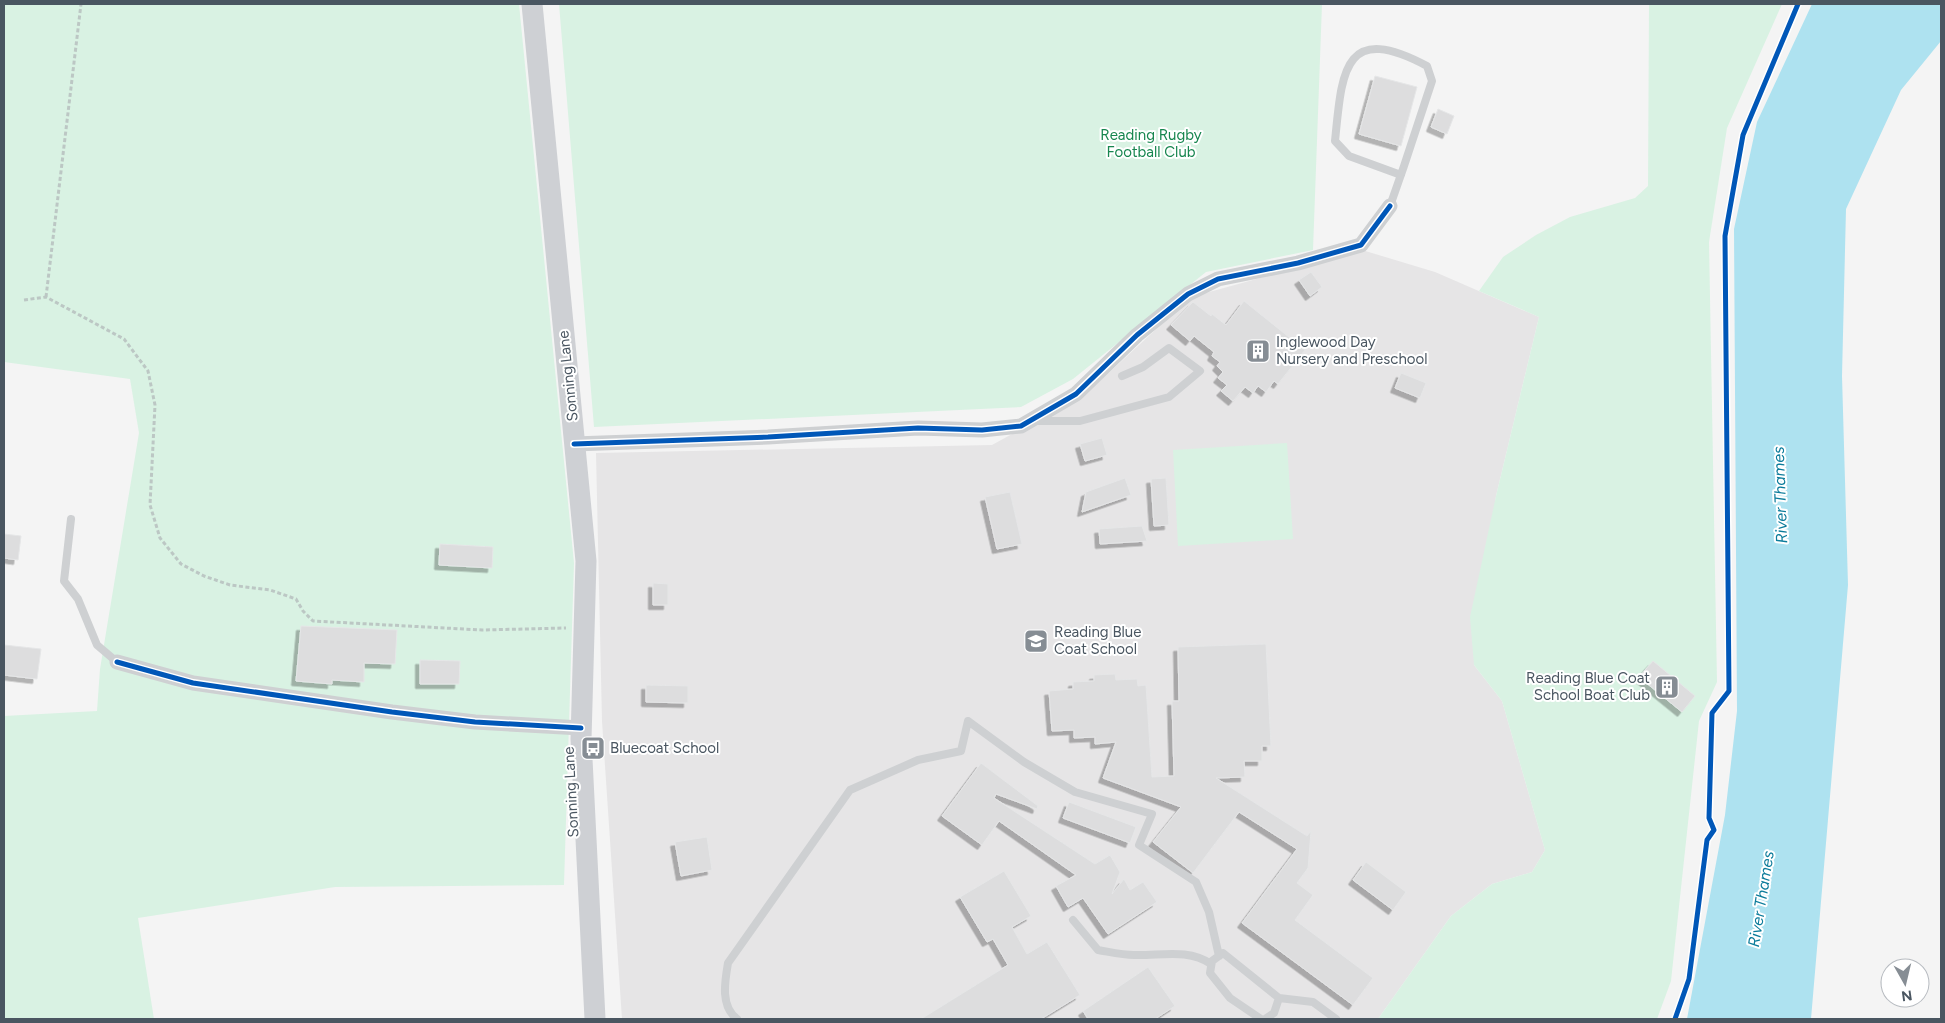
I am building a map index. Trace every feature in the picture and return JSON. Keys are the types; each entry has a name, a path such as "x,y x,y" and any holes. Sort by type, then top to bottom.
{"main road":[{"name":"Sonning Lane","path":"532,4 586,561 582,728 595,1019"}],"street":[{"path":"574,444 768,437 918,428 982,430 1021,426 1076,394 1137,335 1188,294 1218,279 1298,263 1361,245 1390,206"},
{"path":"117,662 193,683 392,712 475,722 582,728"}],"lane":[{"path":"1390,206 1401,175 1432,81 1427,66 1405,54 1381,47 1362,51 1349,62 1340,100 1336,141 1349,156 1401,175"},
{"path":"1028,421 1080,421 1169,397 1200,371 1169,348 1143,367 1122,376"},
{"path":"71,519 64,581 78,600 97,645 117,662"},
{"path":"737,1019 731,1015 724,990 728,962 850,790 918,760 961,751 968,722 1024,762 1075,792 1152,814 1139,845 1196,882 1210,912 1219,956"},
{"path":"1073,920 1098,950 1132,955 1173,953 1202,958 1211,964"},
{"path":"1280,998 1274,1013 1265,1019 1230,998 1210,974 1211,964 1224,953 1280,998 1313,1002 1336,1019"}],"path":[{"path":"46,297 81,4"},
{"path":"24,300 46,297 124,339 148,371 155,405 150,505 160,538 182,564 204,576 230,585 270,590 296,599 303,611 313,621 482,630 584,628"}],"shaded area":[{"name":"Reading Blue Coat School","path":"1362,250 1435,272 1539,317 1496,496 1474,665 1502,701 1545,850 1532,872 1492,884 1451,916 1378,1019 622,1019 602,721 596,453 992,445 1087,393 1191,297"}],"green space":[{"path":"4,4 519,4 574,563 564,885 335,887 138,918 154,1019 4,1019 4,716 97,711 100,669 139,433 130,379 4,362"},
{"name":"Reading Rugby Football Club","path":"559,4 1322,4 1313,250 1206,272 1073,379 1021,407 594,427"},
{"path":"1782,4 1727,128 1709,242 1717,682 1699,721 1671,981 1657,1019 1378,1019 1451,916 1492,884 1532,872 1545,850 1502,701 1474,665 1470,617 1496,496 1539,317 1479,291 1503,257 1536,235 1570,217 1635,198 1648,186 1649,5"},
{"path":"1287,443 1293,539 1178,546 1173,450"}],"water":[{"name":"River Thames","path":"1812,4 1941,4 1941,41 1901,90 1846,209 1842,376 1848,585 1811,1019 1687,1019 1725,815 1737,711 1734,229 1757,122"}],"building":[{"path":"1375,76 1417,87 1401,146 1359,134"},
{"path":"1438,109 1454,116 1447,134 1431,127"},
{"path":"1311,272 1322,287 1310,296 1299,280"},
{"name":"Inglewood Day Nursery and Preschool","path":"1244,301 1305,350 1278,384 1274,381 1266,392 1258,386 1253,393 1245,387 1233,401 1221,391 1227,385 1218,378 1223,372 1217,366 1220,362 1212,356 1214,352 1194,336 1190,341 1171,325 1193,302 1226,325"},
{"path":"1401,373 1426,383 1420,398 1395,388"},
{"path":"1102,438 1107,455 1085,461 1080,444"},
{"path":"1125,478 1131,495 1082,512 1086,492"},
{"path":"1166,478 1169,525 1154,526 1151,479"},
{"path":"1010,492 1022,544 997,549 985,497"},
{"path":"1142,526 1147,541 1100,544 1099,529"},
{"path":"4,534 21,536 18,560 4,558"},
{"path":"440,544 493,547 492,568 439,565"},
{"path":"653,583 668,584 668,605 653,605"},
{"path":"301,626 397,630 395,664 364,663 364,682 332,680 332,684 296,681"},
{"path":"1266,644 1271,746 1262,746 1262,761 1244,761 1245,777 1216,778 1307,836 1311,831 1308,868 1297,883 1313,895 1295,920 1373,978 1353,1005 1242,923 1297,849 1239,812 1193,873 1153,842 1181,807 1103,778 1116,742 1095,744 1095,737 1074,738 1074,730 1052,731 1049,691 1073,689 1073,682 1094,681 1094,675 1115,674 1116,680 1137,679 1138,686 1146,685 1152,777 1174,776 1172,701 1179,701 1178,647"},
{"path":"4,645 41,649 37,679 4,675"},
{"path":"420,660 460,661 459,684 420,684"},
{"name":"Reading Blue Coat School Boat Club","path":"1653,661 1695,696 1682,712 1639,677"},
{"path":"646,685 688,686 688,703 646,702"},
{"path":"981,763 1038,806 1037,809 996,794 994,798 1095,864 1110,855 1120,872 1112,894 1124,879 1130,890 1143,882 1157,902 1108,934 1083,898 1068,907 1056,886 1076,875 999,821 982,845 942,816"},
{"path":"1069,802 1136,827 1130,843 1063,818"},
{"path":"707,837 712,870 681,876 675,842"},
{"path":"1366,862 1406,892 1393,910 1353,880"},
{"path":"1004,871 1031,916 1012,927 1027,954 1047,942 1080,995 1041,1019 921,1019 1008,965 993,939 987,942 960,897"},
{"path":"1148,967 1175,1006 1155,1019 1088,1019 1083,1011"}],"cycle path":[{"path":"1675,1019 1689,979 1707,840 1714,830 1709,818 1712,713 1729,691 1725,236 1743,135 1798,4"},
{"path":"574,444 768,437 918,428 982,430 1021,426 1076,394 1137,335 1188,294 1218,279 1298,263 1361,245 1390,206"},
{"path":"117,662 193,683 392,712 475,722 581,728"}],"place":[{"name":"Inglewood Day Nursery and Preschool","path":"1258,351"},
{"name":"Reading Blue Coat School","path":"1036,641"},
{"name":"Reading Blue Coat School Boat Club","path":"1667,687"},
{"name":"Bluecoat School","path":"593,748"}]}
